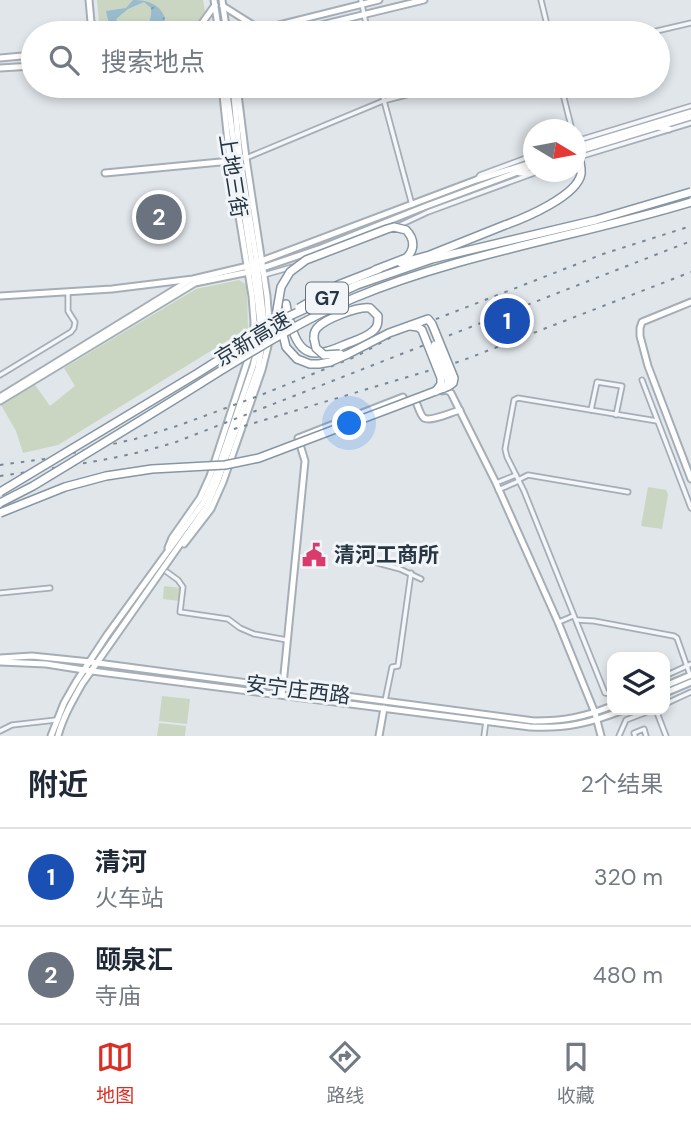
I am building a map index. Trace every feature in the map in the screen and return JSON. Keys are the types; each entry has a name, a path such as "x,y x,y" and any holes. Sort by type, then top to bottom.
{"highway":[{"path":"375,270 430,255 505,225 556,201 569,192 577,182"},
{"name":"京新高速","path":"0,492 283,319 357,285 432,259 596,220 691,192"},
{"name":"京新高速","path":"0,503 45,479 281,333 353,299 391,283 439,268 633,219 691,201"},
{"path":"0,513 52,491 106,475 246,462 453,383 454,379 432,324 425,319 330,362 310,364 297,359 286,347 276,310 281,287 290,272 306,260 387,229 400,228 409,233 413,245 409,255 338,285 309,300 283,319"},
{"path":"286,304 298,344 311,353 327,352 376,329 378,316 370,308 359,308 323,324 316,330 316,348 324,355 346,353 360,347"},
{"path":"407,326 422,330 441,378 439,390"}],"main road":[{"path":"89,0 91,21"},
{"path":"293,21 361,2 379,0"},
{"path":"338,21 424,0"},
{"path":"203,21 215,3"},
{"path":"215,3 217,21"},
{"path":"222,3 248,21"},
{"path":"222,3 225,21"},
{"path":"0,58 21,56"},
{"path":"0,68 21,67"},
{"name":"上地三街","path":"226,98 258,267"},
{"name":"上地三街","path":"235,98 238,160 258,267"},
{"path":"586,147 690,119"},
{"path":"586,147 690,119"},
{"path":"655,127 669,129"},
{"path":"105,173 238,160"},
{"path":"258,267 478,180 523,167"},
{"path":"0,296 194,281 258,267 321,248 523,169"},
{"path":"513,173 523,173"},
{"path":"166,560 187,541 211,509 262,370 270,322 267,296 258,267"},
{"path":"51,736 64,703 166,560 203,503 215,477 258,345 258,267"},
{"path":"0,399 160,298 194,281"},
{"path":"0,399 194,281"},
{"path":"158,283 160,298"},
{"path":"691,302 642,322 640,328 649,366 691,479"},
{"path":"282,695 305,461 298,438 403,397 405,401 415,402 447,390 460,410 497,487 558,622 601,736"},
{"path":"415,402 426,419 460,410"},
{"name":"安宁庄西路","path":"0,660 32,656 94,662 283,688 486,721 550,728 577,725 607,714"},
{"name":"安宁庄西路","path":"0,660 282,695 534,721 596,717"},
{"path":"58,736 60,726 88,671"},
{"path":"670,684 691,677"},
{"path":"670,690 691,677"},
{"path":"379,736 385,705"},
{"path":"596,717 607,709"}],"street":[{"path":"541,0 546,21"},
{"path":"361,2 365,21"},
{"path":"670,28 691,23"},
{"path":"238,160 391,98"},
{"path":"564,98 569,119"},
{"path":"383,100 412,205"},
{"path":"586,146 691,106"},
{"path":"586,148 669,129 690,119"},
{"path":"478,180 480,175 490,170 523,159"},
{"path":"258,267 321,257 523,176"},
{"path":"0,375 71,332 75,322 68,311 68,292"},
{"path":"642,380 691,508"},
{"path":"591,411 597,382 622,386 616,415"},
{"path":"607,692 507,457 505,449 512,411 516,399 528,399 657,421"},
{"path":"497,487 528,475 628,492"},
{"path":"374,562 400,569 421,579"},
{"path":"167,572 183,587 180,612 228,618 240,628 254,634 287,640"},
{"path":"385,705 392,667 398,666 411,573"},
{"path":"0,593 50,588"},
{"path":"558,622 575,618 674,636 689,664 691,677"},
{"path":"670,674 689,664"},
{"path":"670,702 691,692"},
{"path":"619,736 626,720 640,715"},
{"path":"656,715 666,736"},
{"path":"0,731 12,725 56,720"},
{"path":"484,736 486,721"},
{"path":"635,736 634,733 644,729 646,736"}],"green space":[{"path":"97,0 203,0 205,11 199,21 99,21"},
{"path":"239,280 247,285 248,328 58,445 23,453 16,431 1,405 35,385 50,406 75,386 64,368 196,289"},
{"path":"648,487 666,490 668,495 662,529 641,526"},
{"path":"164,586 181,588 180,601 163,599"},
{"path":"162,696 190,699 187,724 159,721"},
{"path":"159,723 186,726 185,736 157,736"}],"water":[{"path":"133,0 148,2 156,6 165,18 164,21 150,21 151,8 144,2 128,9 116,19 117,21 108,21 106,11 126,8"}],"railway":[{"path":"0,465 91,449 180,425 357,356 395,335 603,254 691,226"},
{"path":"0,476 111,458 176,442 691,241"},
{"path":"234,429 461,361 691,272"}],"place":[{"name":"颐泉汇","path":"159,217"},
{"name":"清河","path":"507,321"},
{"name":"清河工商所","path":"314,555"}]}
